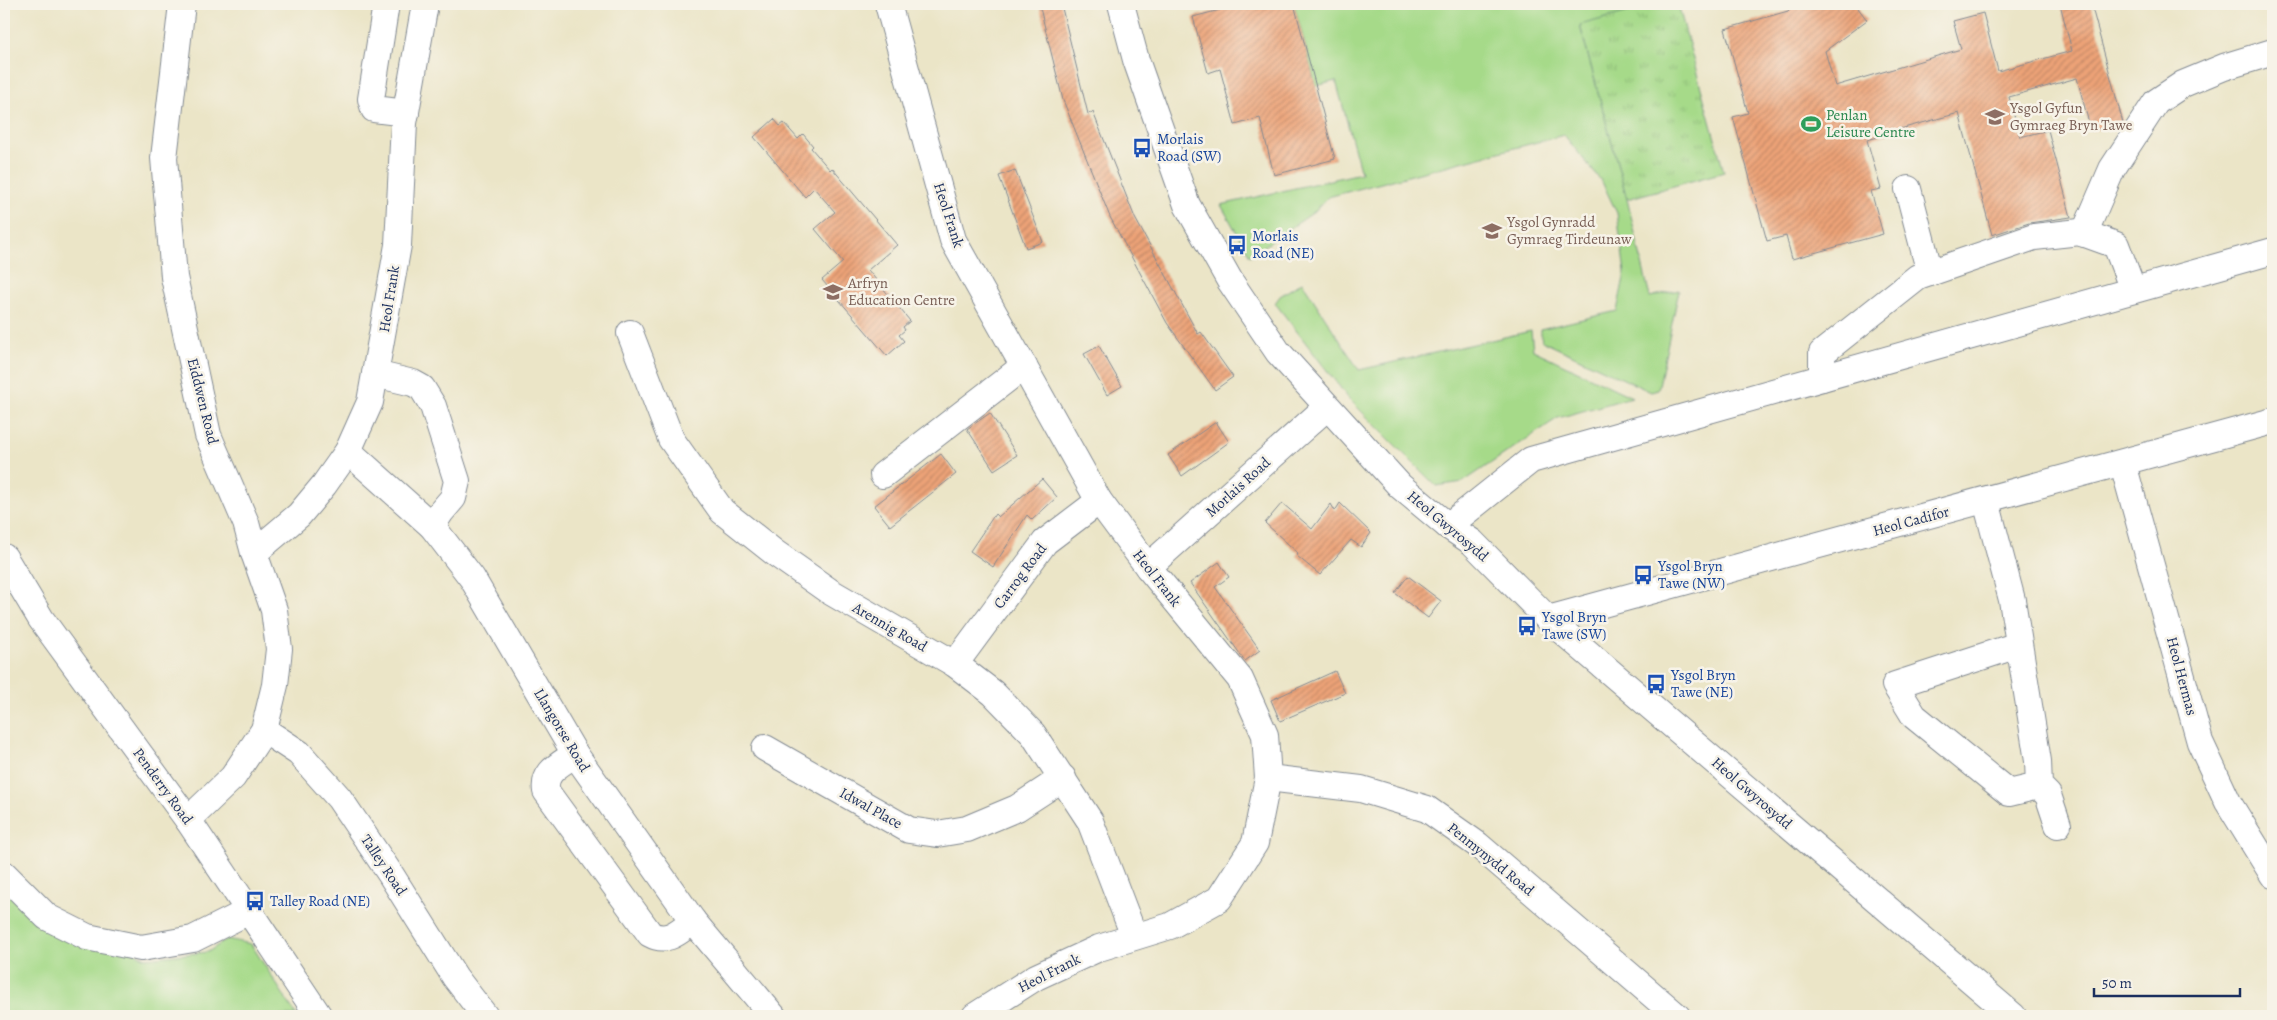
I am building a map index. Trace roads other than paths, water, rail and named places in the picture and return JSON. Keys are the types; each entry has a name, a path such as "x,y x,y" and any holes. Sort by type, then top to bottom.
{"street":[{"name":"Eiddwen Road","path":"182,4 164,158 174,277 208,435 246,523 254,553 274,610 279,649 275,685 264,730 234,777 188,820"},
{"path":"386,4 371,99 374,109 406,113"},
{"name":"Heol Frank","path":"254,553 299,515 324,485 348,450 370,402 398,245 406,113 425,4"},
{"name":"Heol Frank","path":"888,4 953,240 1098,501 1148,567 1240,679 1265,735 1268,778 1255,843 1219,899 1170,926 1099,948 1036,977 975,1016"},
{"name":"Heol Gwyrosydd","path":"1121,4 1136,60 1187,205 1230,281 1278,352 1400,486 1448,526 1472,542 1548,619 2013,1016"},
{"path":"2084,234 2112,169 2156,102 2183,84 2224,67 2273,52"},
{"path":"1908,189 1930,273"},
{"path":"1821,358 1918,277 2034,238 2080,232 2116,245 2133,290"},
{"path":"1448,526 1531,460 1821,358 2133,290 2273,251"},
{"name":"Arennig Road","path":"630,334 671,439 722,511 775,553 830,591 955,664 993,693 1033,734 1090,821 1134,936"},
{"path":"883,475 1024,366"},
{"path":"375,374 413,383 422,388 433,406 457,481 453,498 432,526"},
{"name":"Morlais Road","path":"1148,567 1327,407"},
{"name":"Heol Cadifor","path":"1548,619 2123,464 2273,421"},
{"name":"Llangorse Road","path":"348,450 432,526 472,578 575,754 693,921 773,1016"},
{"name":"Heol Hermas","path":"2123,464 2200,742 2228,802 2273,875"},
{"path":"1986,500 2012,600 2038,761 2039,786 2048,795 2058,824"},
{"name":"Carrog Road","path":"955,664 1045,542 1098,501"},
{"name":"Penderry Road","path":"4,557 41,619 188,820 319,1016"},
{"path":"2018,645 1895,685 1914,716 2009,793 2039,786"},
{"name":"Talley Road","path":"264,730 298,753 339,798 392,875 455,977 485,1016"},
{"name":"Idwal Place","path":"765,748 909,830 937,834 967,829 1017,808 1063,778"},
{"path":"575,754 548,773 544,781 546,791 650,934 659,939 670,938 693,921"},
{"name":"Penmynydd Road","path":"1268,778 1361,789 1426,809 1478,845 1677,1016"},
{"path":"4,874 47,917 87,937 141,948 193,939 250,911"}],"place":[{"name":"Ysgol Gyfun Gymraeg Bryn Tawe","path":"1995,117"},
{"name":"Penlan Leisure Centre","path":"1811,124"},
{"name":"Morlais Road (SW)","path":"1142,148"},
{"name":"Ysgol Gynradd Gymraeg Tirdeunaw","path":"1492,231"},
{"name":"Morlais Road (NE)","path":"1237,245"},
{"name":"Arfryn Education Centre","path":"833,292"},
{"name":"Ysgol Bryn Tawe (NW)","path":"1643,575"},
{"name":"Ysgol Bryn Tawe (SW)","path":"1527,626"},
{"name":"Ysgol Bryn Tawe (NE)","path":"1656,684"},
{"name":"Talley Road (NE)","path":"255,901"}]}
